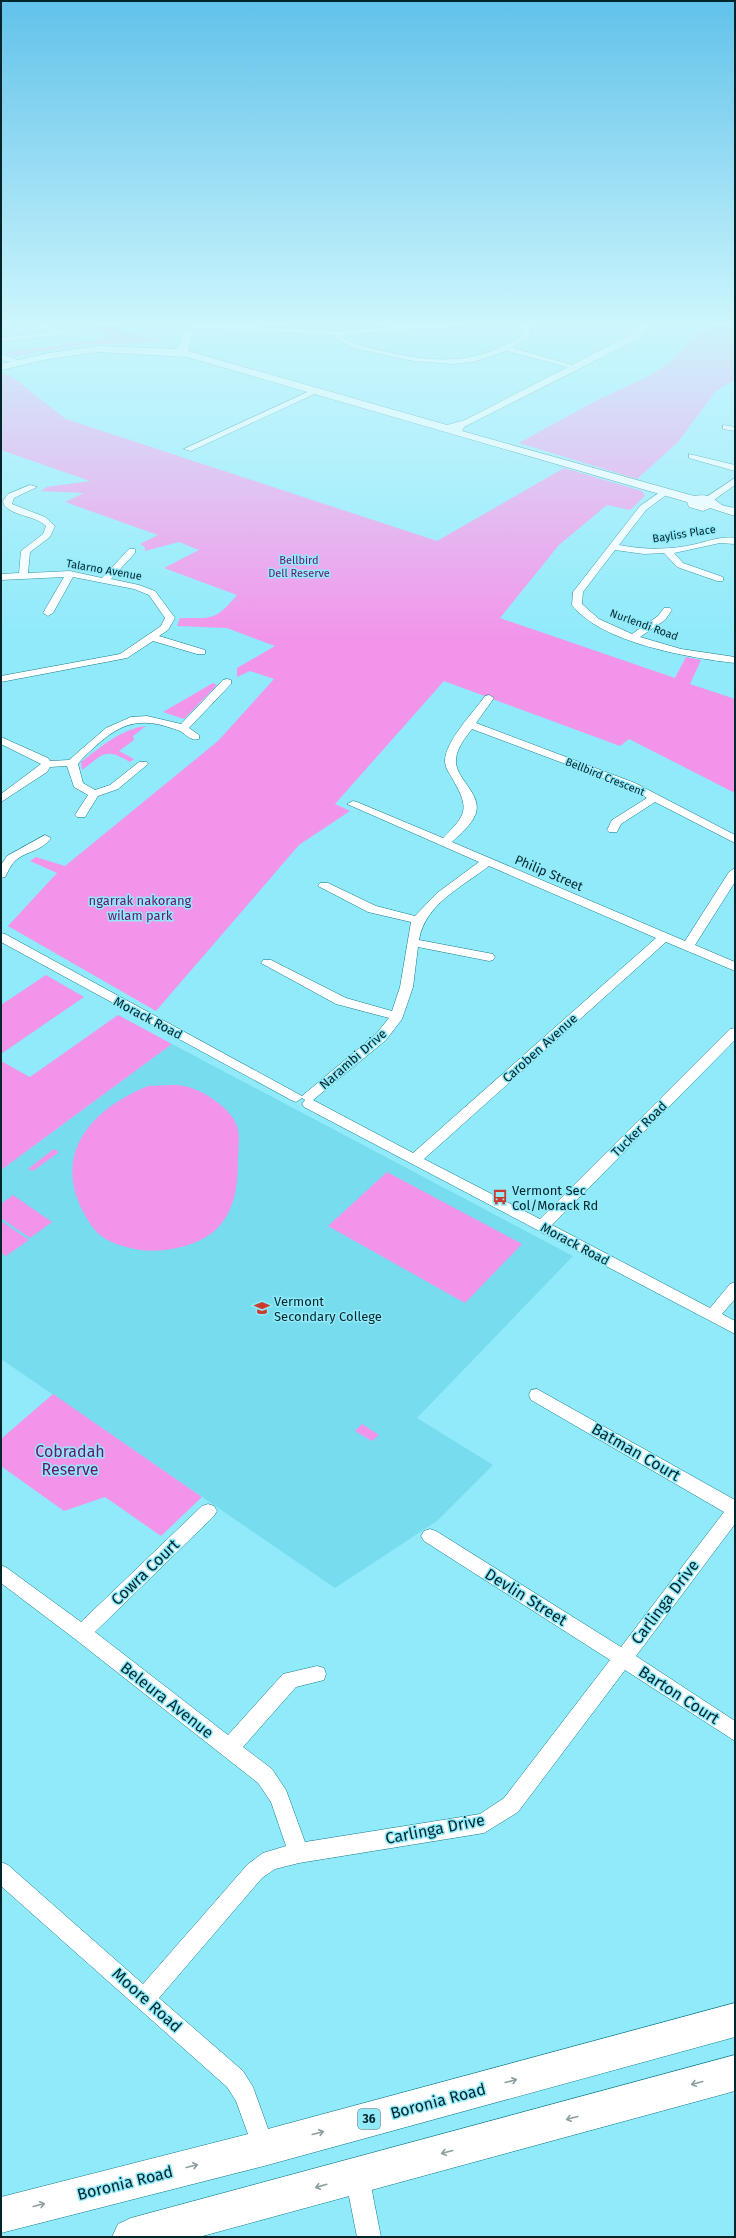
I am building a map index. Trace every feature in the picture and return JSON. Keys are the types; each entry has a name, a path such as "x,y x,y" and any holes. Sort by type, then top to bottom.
{"main road":[{"path":"442,426 694,500 693,504 698,506 710,502 735,512"},
{"path":"454,429 459,426"},
{"name":"Boronia Road","path":"1,2214 264,2148 735,2020"},
{"path":"131,2237 735,2073"}],"street":[{"path":"188,449 238,426"},
{"path":"726,427 735,429"},
{"path":"692,456 735,468"},
{"path":"710,502 735,481"},
{"path":"23,576 26,551 47,535 51,526 42,518 13,509 8,506 7,501 11,496 33,487"},
{"name":"Nurlendi Road","path":"666,492 643,508 578,592 577,605 595,620 633,637 674,649 735,660"},
{"name":"Bayliss Place","path":"613,547 639,552 667,551 697,546 714,540 735,541"},
{"path":"105,580 117,570 132,551"},
{"path":"667,551 680,565 720,579"},
{"path":"48,613 70,574"},
{"name":"Talarno Avenue","path":"1,577 70,574 105,580 152,593 170,618 170,623 123,656 1,679"},
{"path":"633,637 662,618 667,610"},
{"path":"151,637 201,652"},
{"path":"183,728 227,682"},
{"path":"445,843 470,815 472,806 469,796 451,766 450,759 452,752 490,698"},
{"path":"47,764 72,763 89,746 107,733 135,719 151,720 183,728 194,738"},
{"name":"Bellbird Crescent","path":"471,725 631,786 735,840"},
{"path":"1,740 44,760 47,764"},
{"path":"72,763 78,785 94,794"},
{"path":"1,799 43,770 47,764"},
{"path":"80,815 94,794 114,787 143,764"},
{"path":"613,830 616,822 654,798"},
{"name":"Philip Street","path":"353,804 735,967"},
{"path":"1,874 6,856 34,847 46,838"},
{"name":"Narambi Drive","path":"305,1099 381,1037 397,1016 407,991 413,942 418,920 430,906 487,862"},
{"path":"688,947 735,872"},
{"path":"324,886 372,909 418,920"},
{"name":"Morack Road","path":"1,937 415,1159 735,1328"},
{"name":"Caroben Avenue","path":"415,1159 665,937"},
{"path":"413,942 489,957"},
{"path":"267,963 341,1001 397,1016"},
{"name":"Tucker Road","path":"542,1226 735,1032"},
{"path":"712,1316 735,1288"},
{"name":"Batman Court","path":"537,1395 735,1510"},
{"name":"Carlinga Drive","path":"145,1998 255,1871 270,1860 299,1853 484,1822 511,1805 735,1510"},
{"name":"Cowra Court","path":"82,1633 208,1511"},
{"name":"Devlin Street","path":"430,1536 623,1658"},
{"name":"Beleura Avenue","path":"1,1573 82,1633 265,1776 279,1797 299,1853"},
{"name":"Barton Court","path":"623,1658 735,1732"},
{"path":"228,1748 290,1680 317,1674"},
{"name":"Moore Road","path":"1,1872 235,2079 245,2095 264,2148"},
{"path":"357,2176 369,2237"}],"shaded area":[{"name":"Vermont Secondary College","path":"172,1044 573,1256 417,1418 493,1465 437,1521 335,1588 1,1359 1,1170"}],"green space":[{"path":"1,426 89,426 437,541 564,468 642,491 645,496 630,510 607,505 559,545 500,618 675,678 686,657 701,660 690,684 735,699 735,793 629,739 620,746 444,681 335,804 350,811 299,845 156,1011 8,926 57,873 30,861 36,857 65,866 218,741 274,679 250,671 237,677 237,668 275,646 227,628 177,626 180,618 207,618 218,614 237,595 164,568 199,550 179,542 145,551 145,547 140,544 158,535 65,502 84,493 41,491 47,487 90,481 1,450"},
{"path":"549,426 690,426 678,442 637,479 519,443"},
{"path":"213,683 217,685 184,719 163,712"},
{"path":"146,726 133,736 134,740 119,751 134,759 130,762 115,755 104,754 82,770 81,762 104,745 128,731"},
{"path":"46,975 84,997 1,1054 1,1005"},
{"path":"118,1015 172,1044 1,1170 1,1061 30,1077"},
{"path":"148,1086 184,1086 200,1091 217,1102 231,1115 236,1122 239,1138 236,1189 233,1203 221,1225 200,1241 168,1250 157,1251 145,1251 121,1245 109,1241 98,1234 80,1205 73,1183 73,1162 79,1143 90,1126 105,1111 125,1097"},
{"path":"54,1149 59,1152 33,1171 28,1169"},
{"path":"387,1172 522,1244 465,1303 328,1226"},
{"path":"13,1195 52,1222 30,1238 1,1218 1,1204"},
{"path":"1,1221 29,1240 6,1256 1,1253"},
{"name":"Cobradah Reserve","path":"53,1394 202,1497 161,1536 105,1497 64,1511 1,1466 1,1439"},
{"path":"362,1424 379,1435 372,1441 355,1431"}],"place":[{"name":"Vermont Sec Col/Morack Rd","path":"500,1197"},
{"name":"Vermont Secondary College","path":"262,1308"}],"park label":[{"name":"Bellbird Dell Reserve","path":"299,566"},
{"name":"ngarrak nakorang wilam park","path":"140,908"}]}
